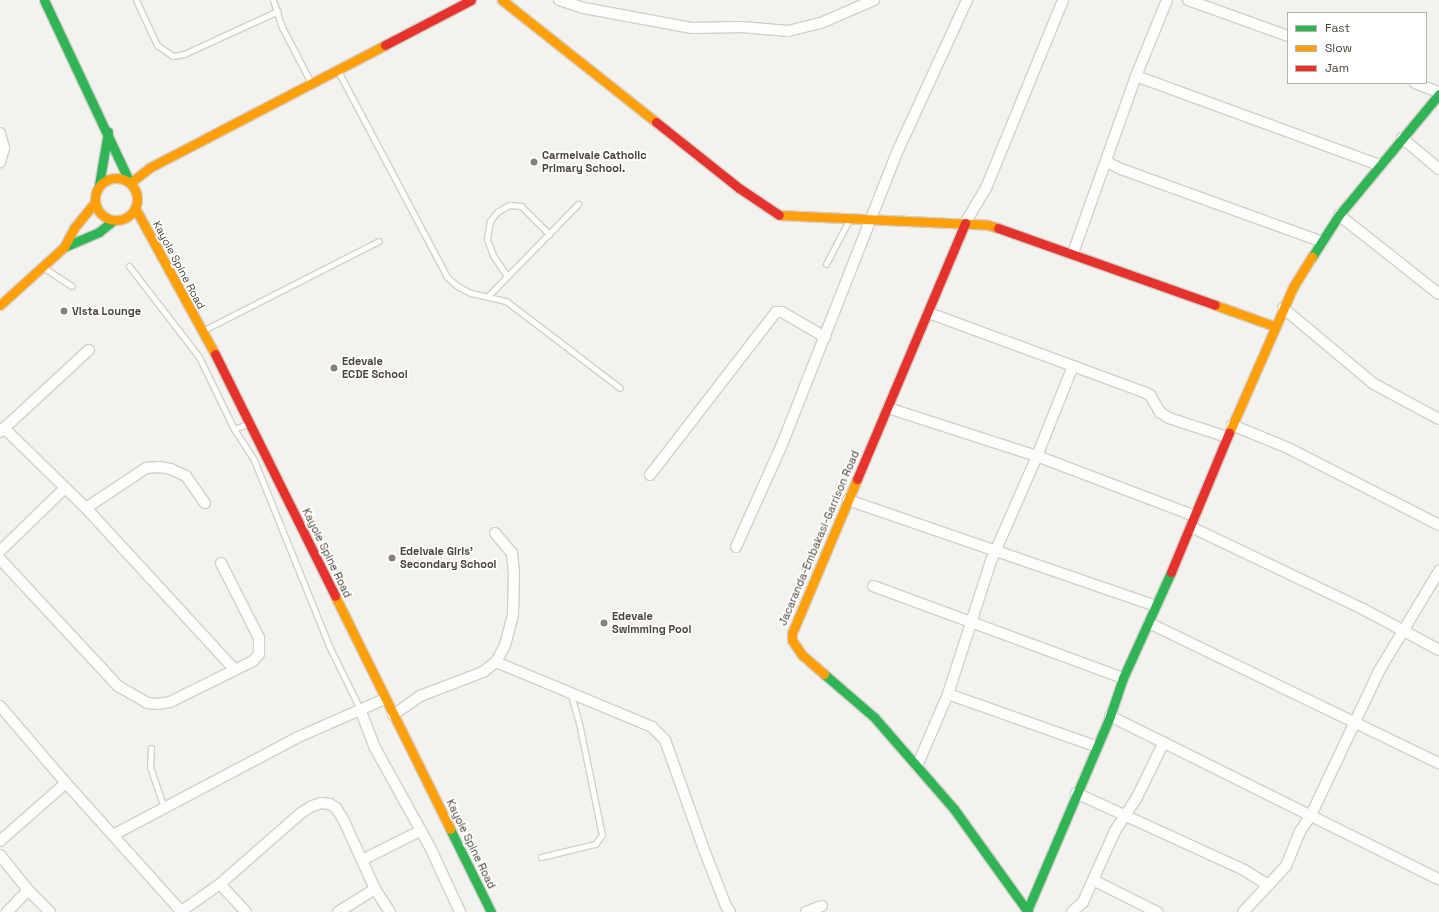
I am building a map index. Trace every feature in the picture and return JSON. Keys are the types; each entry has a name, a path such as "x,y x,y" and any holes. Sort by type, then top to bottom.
{"street":[{"path":"44,0 137,195 135,208 126,218 114,220 99,232 64,247"},
{"path":"130,183 149,168 471,0"},
{"path":"502,0 762,206 790,217 851,217 988,225 1073,253 1274,326"},
{"path":"559,0 584,8 692,28 742,27 788,32 821,23 874,0"},
{"path":"736,547 781,447 870,219 967,0"},
{"path":"965,223 986,188 1063,0"},
{"path":"1073,253 1107,162 1136,76 1167,0"},
{"path":"1188,0 1287,36"},
{"path":"1136,76 1379,165"},
{"path":"1028,912 1095,746 1110,716 1123,678 1191,527 1274,326 1320,241 1379,165 1439,93 1418,84"},
{"path":"0,305 64,247 74,228 94,202 99,185 108,132"},
{"path":"0,133 4,148 0,162"},
{"path":"1402,138 1439,169"},
{"path":"1107,162 1121,169 1320,241"},
{"path":"99,185 111,178 124,179 130,183"},
{"path":"94,202 103,216 114,220"},
{"name":"Kayole Spine Road","path":"135,208 250,423 491,912"},
{"path":"1339,215 1439,294"},
{"name":"Jacaranda-Embakasi-Garrison Road","path":"965,223 929,313 792,633 792,640 802,655 874,717 917,766 954,809 1028,912"},
{"path":"1284,308 1374,384 1439,419"},
{"path":"650,474 776,312 782,312 824,337"},
{"path":"929,313 1150,395 1160,412 1169,418 1227,437"},
{"path":"89,350 2,430 86,508 234,668"},
{"path":"917,766 948,694 991,562 1037,456 1073,366"},
{"path":"888,408 1037,456 1195,516"},
{"path":"1232,425 1288,448 1439,525"},
{"path":"86,508 146,468 159,467 171,468 186,476 205,503"},
{"path":"0,551 64,489"},
{"path":"848,500 1155,606"},
{"path":"1191,527 1363,609 1401,631 1439,650"},
{"path":"393,715 420,696 483,672 496,662 505,645 513,615 514,573 512,553 495,532"},
{"path":"0,559 118,686 147,703 170,702 234,668 253,661 259,654 259,638 221,563"},
{"path":"1243,912 1268,885 1278,878 1286,866 1299,833 1311,815 1354,720 1401,631 1439,571"},
{"path":"873,586 1123,678"},
{"path":"1149,623 1439,762"},
{"path":"496,662 641,720 652,727 665,740 703,847 726,906 730,912"},
{"path":"948,694 1095,746"},
{"path":"115,834 296,738 386,699"},
{"path":"0,706 66,783 115,834 181,912 220,884 289,823 312,806 322,803 330,804 336,808 375,889 390,912"},
{"path":"360,709 374,746 430,847 460,912"},
{"path":"1110,716 1439,879"},
{"path":"1072,912 1083,902 1115,831 1126,816 1164,742"},
{"path":"0,841 66,783"},
{"path":"1076,794 1244,870 1268,885"},
{"path":"362,860 420,831"},
{"path":"0,855 28,890 50,912"},
{"path":"1093,880 1157,912"},
{"path":"220,884 246,912"},
{"path":"338,912 375,889"},
{"path":"7,912 28,890"},
{"path":"806,912 822,906"}],"lane":[{"path":"136,0 157,45 173,56 184,54 278,11"},
{"path":"273,0 278,11 282,27 312,84"},
{"path":"338,70 447,277 456,286 506,301 620,388"},
{"path":"488,296 578,204"},
{"path":"507,276 493,255 486,239 490,221 497,212 509,205 521,206 549,234"},
{"path":"826,264 851,217"},
{"path":"201,332 379,241"},
{"path":"129,266 200,357 234,429 254,460 329,646 360,709"},
{"path":"43,267 72,286"},
{"path":"234,429 250,423"},
{"path":"542,857 595,844 602,835 579,723 569,691"},
{"path":"150,748 150,767 164,808"}],"traffic: fast":[{"path":"44,0 130,183"},
{"path":"1312,257 1339,215 1439,94"},
{"path":"99,185 108,132"},
{"path":"64,247 99,232 114,220"},
{"path":"1027,911 1110,716 1123,678 1171,572"},
{"path":"824,674 874,717 954,809 1028,912"},
{"path":"450,829 491,912"}],"traffic: slow":[{"path":"502,0 656,122"},
{"path":"130,183 149,168 385,45"},
{"path":"112,178 120,178 128,181 134,187 137,199 134,211 128,217 120,220 112,220 104,217 98,211 95,203 95,195 98,187 104,181 112,178"},
{"path":"0,305 64,247 74,228 95,202"},
{"path":"135,208 215,354"},
{"path":"779,215 988,225 998,228"},
{"path":"1229,433 1293,287 1312,257"},
{"path":"1215,305 1274,326"},
{"path":"824,674 802,655 792,640 792,633 857,479"},
{"path":"335,596 450,829"}],"traffic: jam":[{"path":"385,45 471,0"},
{"path":"656,122 739,188 779,215"},
{"path":"857,479 965,223"},
{"path":"998,228 1215,305"},
{"path":"215,354 335,596"},
{"path":"1171,572 1229,433"}],"place":[{"name":"Carmelvale Catholic Primary School.","path":"534,162"},
{"name":"Vista Lounge","path":"64,311"},
{"name":"Edevale ECDE School","path":"334,368"},
{"name":"Edelvale Girls' Secondary School","path":"392,558"},
{"name":"Edevale Swimming Pool","path":"604,623"}]}
